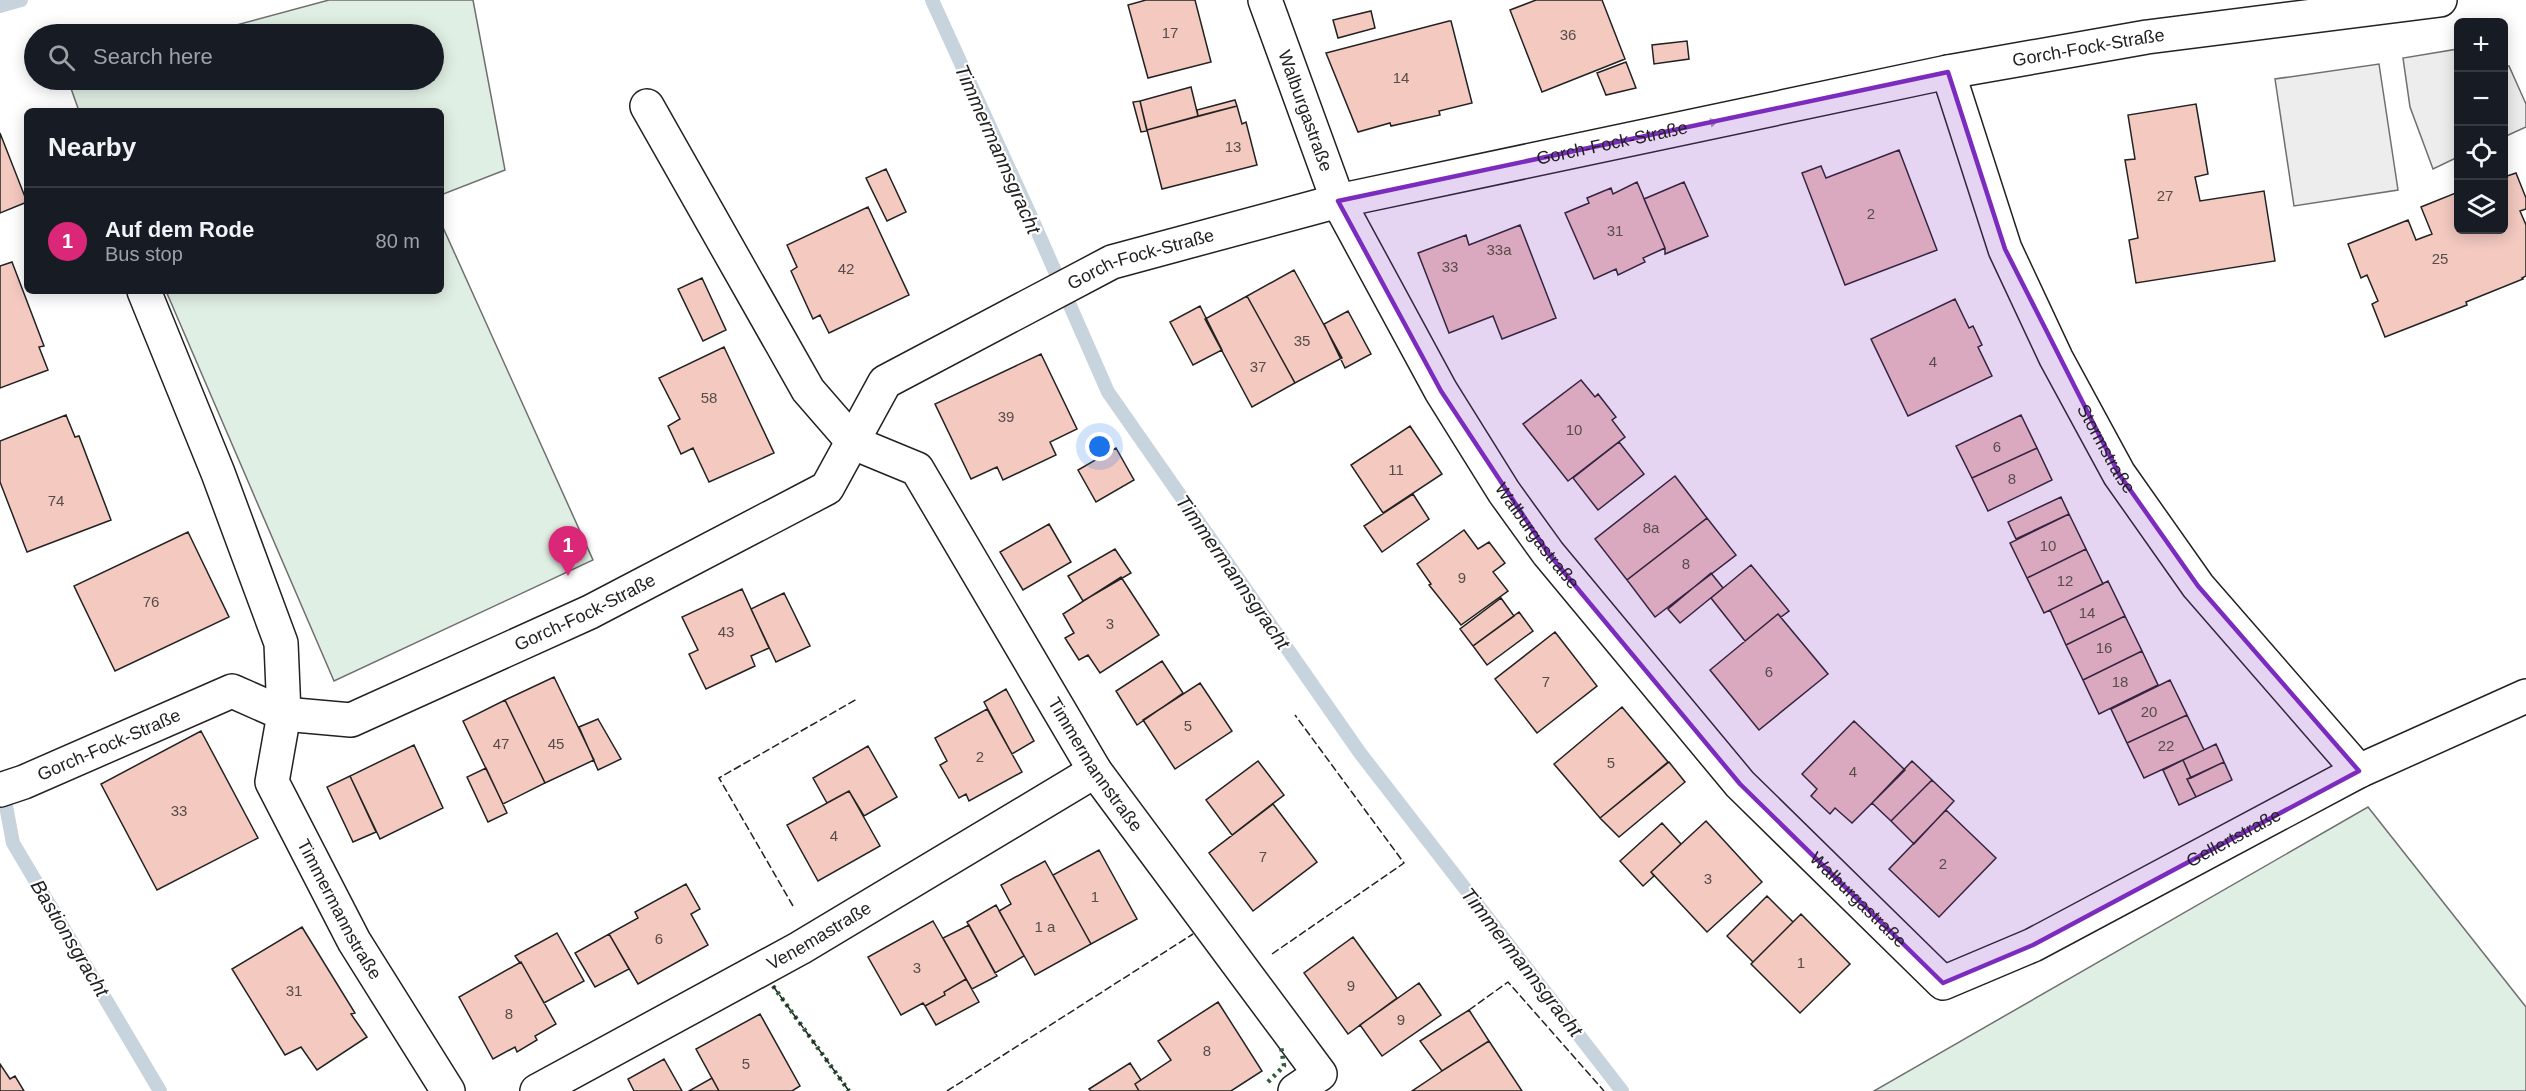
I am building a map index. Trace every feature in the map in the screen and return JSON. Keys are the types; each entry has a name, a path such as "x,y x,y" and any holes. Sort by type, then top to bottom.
{"street":[{"name":"Walburgastraße","path":"1265,0 1338,201 1441,391 1504,492 1548,553 1740,784 1943,983"},
{"name":"Gorch-Fock-Straße","path":"12,786 232,691 284,714 351,720 590,612 827,488 885,382 1112,262 1338,201 1948,72 2147,37 2440,0"},
{"name":"Stormstraße","path":"1948,72 2005,249 2056,358 2119,474 2198,586 2359,771"},
{"path":"647,106 808,390 854,442"},
{"path":"145,294 218,472 281,643 284,714"},
{"name":"Timmermannstraße","path":"854,442 916,469 1095,771 1320,1074 1295,1091"},
{"name":"Gellertstraße","path":"1943,983 2033,945 2359,771 2526,696"},
{"name":"Timmermannstraße","path":"284,714 272,782 354,941 448,1091"},
{"name":"Venemastraße","path":"537,1091 800,948 1095,771"}],"highlighted area":[{"path":"1948,72 2005,249 2119,474 2198,586 2359,771 2033,945 1943,983 1740,784 1548,553 1441,391 1338,201"}],"green space":[{"path":"329,0 473,0 505,170 444,194 444,108 78,108 72,90 444,90 444,24 240,24"},
{"path":"444,230 593,560 334,681 167,294 444,294"},
{"path":"2368,807 2526,1007 2526,1091 1874,1091"}],"shaded area":[{"path":"2454,50 2454,159 2433,169 2410,107 2403,58"},
{"path":"2379,64 2398,190 2294,206 2275,79"},
{"path":"2508,66 2526,104 2526,127 2508,135"}],"building":[{"path":"1146,0 1195,0 1211,62 1148,78 1128,5"},
{"path":"1536,0 1602,0 1625,59 1542,92 1510,10"},
{"path":"1371,11 1375,28 1338,38 1333,20"},
{"path":"1451,21 1472,103 1439,111 1440,115 1391,126 1390,123 1358,132 1326,53"},
{"path":"1687,41 1689,59 1654,64 1652,45"},
{"path":"1626,62 1636,88 1606,95 1597,73"},
{"path":"1191,87 1198,116 1147,130 1140,101"},
{"path":"1235,100 1237,106 1198,116 1197,110"},
{"path":"1140,101 1147,131 1141,132 1133,102"},
{"path":"2196,104 2208,174 2195,177 2200,201 2264,191 2275,261 2136,283 2129,240 2138,238 2125,160 2135,159 2128,115"},
{"path":"1237,106 1242,124 1246,122 1257,165 1162,189 1147,130"},
{"path":"0,133 24,194 24,203 0,213"},
{"path":"1899,150 1937,250 1845,285 1802,173 1821,166 1826,178"},
{"path":"886,169 906,212 887,221 866,178"},
{"path":"2516,173 2526,198 2526,209 2520,211 2526,225 2526,276 2466,302 2467,305 2385,337 2372,304 2378,301 2367,275 2361,278 2348,244 2408,220 2416,240 2432,234 2421,207 2454,194 2454,234 2508,234 2508,176"},
{"path":"1637,182 1665,248 1643,258 1645,262 1618,275 1616,269 1594,279 1565,213 1589,203 1587,198 1611,188 1613,194"},
{"path":"1684,182 1708,236 1665,254 1665,248 1644,199"},
{"path":"868,207 909,295 829,333 820,315 813,319 791,271 797,267 787,245"},
{"path":"1520,225 1556,318 1502,339 1493,316 1449,333 1418,253 1466,235 1469,245"},
{"path":"12,262 44,346 39,347 48,370 0,388 0,266"},
{"path":"1294,270 1342,358 1295,383 1247,296"},
{"path":"702,278 726,330 703,341 678,289"},
{"path":"1247,296 1295,383 1252,407 1205,319"},
{"path":"1955,299 1969,328 1973,326 1982,345 1978,347 1992,376 1908,416 1871,339"},
{"path":"1200,306 1222,350 1193,365 1170,322"},
{"path":"1348,311 1371,354 1345,368 1324,324"},
{"path":"724,347 774,453 709,482 693,448 681,454 668,426 680,419 659,378"},
{"path":"1041,354 1077,429 1050,442 1056,455 1003,480 997,467 971,479 935,404"},
{"path":"1581,380 1595,397 1598,394 1616,417 1612,420 1625,437 1568,481 1523,424"},
{"path":"66,415 75,437 79,436 111,520 27,552 0,482 0,441"},
{"path":"2021,415 2037,448 1972,478 1956,446"},
{"path":"1410,426 1442,474 1383,513 1351,465"},
{"path":"1619,442 1644,474 1598,510 1573,478"},
{"path":"1116,448 1134,480 1096,502 1078,470"},
{"path":"2037,448 2052,480 1988,511 1972,478"},
{"path":"1675,476 1707,518 1627,580 1595,539"},
{"path":"1413,494 1429,519 1382,552 1364,526"},
{"path":"2061,497 2069,514 2016,539 2008,522"},
{"path":"2069,514 2086,549 2027,578 2010,543"},
{"path":"1707,518 1736,555 1655,617 1627,580"},
{"path":"1049,524 1071,562 1023,590 1000,552"},
{"path":"1464,530 1478,549 1489,542 1505,563 1493,572 1508,591 1461,625 1429,585 1431,584 1417,564"},
{"path":"188,532 229,617 115,671 74,586"},
{"path":"1115,549 1131,573 1083,601 1068,576"},
{"path":"2086,549 2103,584 2044,613 2027,578"},
{"path":"1751,565 1789,611 1781,617 1778,614 1745,641 1711,598"},
{"path":"1711,573 1723,588 1680,623 1668,609"},
{"path":"1121,577 1159,635 1100,673 1088,655 1079,660 1065,638 1074,633 1063,614"},
{"path":"2108,581 2125,616 2066,645 2050,610"},
{"path":"742,589 769,648 751,656 755,666 706,689 689,654 698,650 682,617"},
{"path":"784,593 810,646 776,662 751,609"},
{"path":"1501,598 1514,616 1473,646 1460,629"},
{"path":"1519,612 1533,631 1487,665 1473,646"},
{"path":"1778,614 1828,674 1759,730 1710,670"},
{"path":"2125,616 2142,651 2083,680 2066,645"},
{"path":"1555,632 1597,686 1537,733 1495,679"},
{"path":"2142,651 2158,685 2099,714 2083,680"},
{"path":"1162,661 1183,693 1137,725 1116,691"},
{"path":"554,677 594,760 545,783 505,700"},
{"path":"2170,680 2187,715 2127,743 2111,709"},
{"path":"1200,683 1232,731 1175,769 1143,720"},
{"path":"1006,689 1034,741 1012,754 984,702"},
{"path":"505,700 545,783 503,804 463,721"},
{"path":"1622,707 1668,762 1600,818 1554,764"},
{"path":"987,709 1022,772 969,801 966,794 959,798 940,765 947,761 935,738"},
{"path":"2187,715 2204,750 2144,778 2127,743"},
{"path":"598,719 621,759 598,770 579,727"},
{"path":"1854,721 1905,770 1852,823 1835,808 1830,814 1811,796 1817,789 1802,774"},
{"path":"201,731 258,838 157,890 101,784"},
{"path":"2216,744 2224,762 2191,778 2183,760"},
{"path":"414,745 443,808 380,839 350,776"},
{"path":"868,746 897,797 864,816 849,791 827,803 813,778"},
{"path":"2183,760 2191,778 2187,779 2196,797 2179,805 2163,770"},
{"path":"1258,761 1284,795 1232,835 1206,800"},
{"path":"1912,761 1932,780 1891,821 1872,803"},
{"path":"1669,762 1685,782 1619,837 1600,818"},
{"path":"2224,762 2232,780 2196,797 2187,779"},
{"path":"486,768 507,813 488,822 467,777"},
{"path":"350,776 376,832 353,842 327,787"},
{"path":"1932,780 1954,801 1914,844 1891,821"},
{"path":"849,791 880,846 818,881 787,825"},
{"path":"1273,804 1317,862 1253,911 1209,853"},
{"path":"1946,810 1996,858 1939,917 1889,869"},
{"path":"1706,821 1762,882 1707,932 1651,872"},
{"path":"1662,823 1681,844 1651,872 1654,876 1643,886 1620,861"},
{"path":"1099,850 1137,919 1091,944 1053,875"},
{"path":"1045,861 1091,944 1035,975 999,911 1011,904 1001,885"},
{"path":"686,884 700,909 691,914 708,945 638,984 609,934 638,918 635,912"},
{"path":"1767,896 1793,922 1753,962 1727,936"},
{"path":"996,905 1024,956 995,973 967,922"},
{"path":"1801,914 1850,964 1800,1013 1751,964"},
{"path":"933,921 966,979 944,992 945,995 925,1006 923,1003 901,1015 868,957"},
{"path":"969,925 997,976 972,989 943,938"},
{"path":"302,927 355,1013 351,1014 367,1037 317,1070 301,1047 285,1055 232,969"},
{"path":"557,933 584,981 544,1003 521,962 515,956"},
{"path":"609,934 629,969 595,987 575,953"},
{"path":"1353,937 1397,998 1348,1034 1304,973"},
{"path":"521,962 556,1024 535,1036 537,1040 517,1052 515,1047 493,1059 459,997"},
{"path":"966,979 979,1002 936,1025 925,1006 945,995 944,992"},
{"path":"1419,983 1441,1015 1382,1056 1360,1025"},
{"path":"1218,1002 1262,1071 1231,1091 1139,1091 1135,1084 1171,1060 1158,1041"},
{"path":"1469,1010 1489,1041 1442,1071 1420,1041"},
{"path":"760,1014 800,1086 792,1091 719,1091 696,1049"},
{"path":"1489,1041 1522,1091 1412,1091 1442,1071"},
{"path":"664,1059 682,1091 634,1091 628,1079"},
{"path":"1130,1063 1141,1080 1135,1084 1139,1091 1091,1091 1089,1089"},
{"path":"0,1064 10,1079 15,1076 24,1091 0,1091"},
{"path":"712,1078 719,1091 689,1091"}],"waterway":[{"path":"0,6 21,0"},
{"name":"Timmermannsgracht","path":"932,0 1108,392 1360,753 1622,1091"},
{"name":"Bastionsgracht","path":"3,790 13,843 160,1091"}],"hedge":[{"path":"773,986 849,1091"},
{"path":"1268,1082 1284,1066 1281,1046"}],"fence":[{"path":"793,906 719,778 857,699"},
{"path":"1272,954 1404,863 1295,715"},
{"path":"947,1091 1193,934"},
{"path":"1469,1010 1508,982 1604,1091"},
{"path":"773,986 849,1091"}],"place":[{"name":"Auf dem Rode","path":"568,576"}]}
